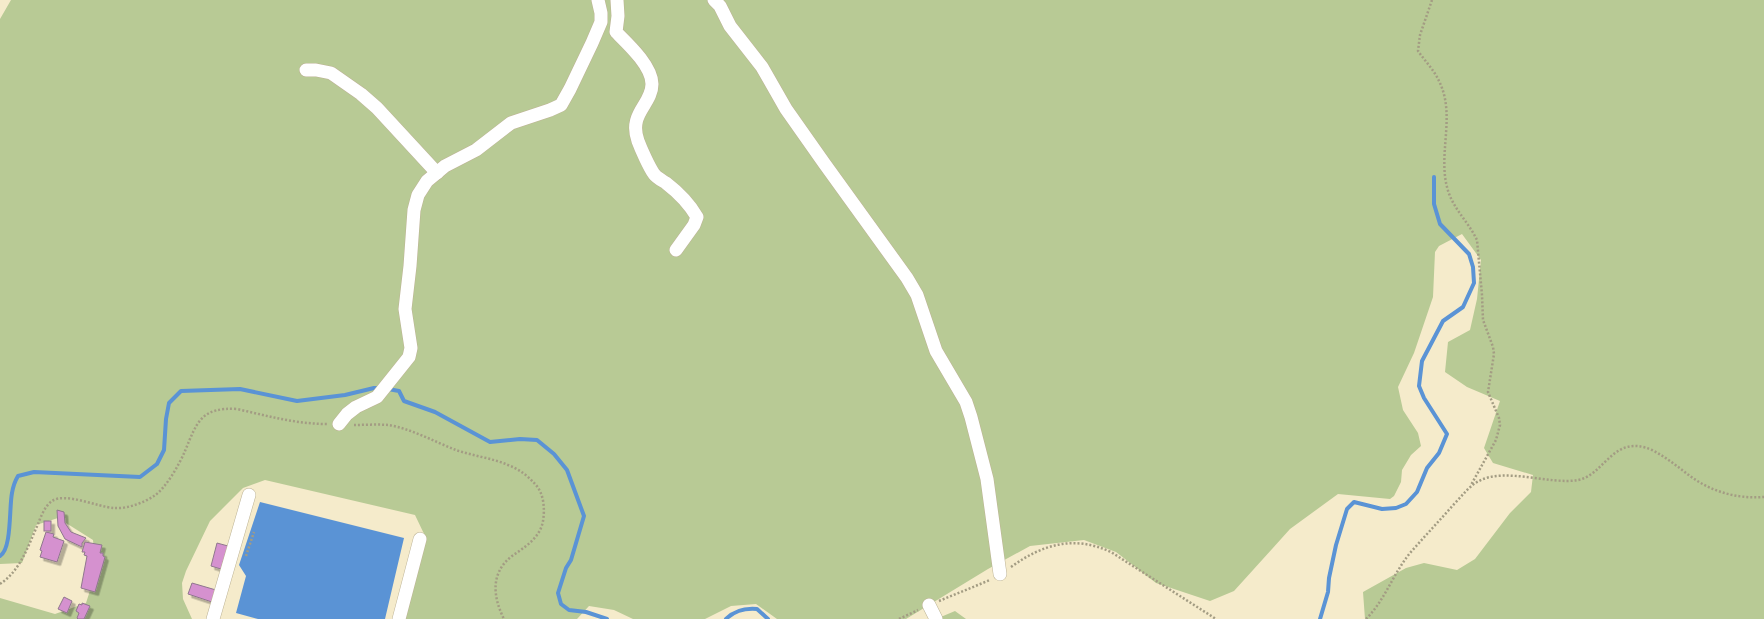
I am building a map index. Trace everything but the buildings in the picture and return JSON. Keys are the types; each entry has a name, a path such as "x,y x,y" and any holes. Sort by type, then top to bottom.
{"street":[{"path":"339,424 347,414 356,407 377,397 409,358 412,348 405,309 414,210 418,195 424,186 445,166 476,150 511,123 561,105 583,63 600,22 601,13 598,0"},
{"path":"618,0 616,32 641,58 652,82 651,89 637,118 635,128 638,141 654,174 686,201 691,206 697,217 694,225 676,250"},
{"path":"714,0 720,6 730,26 762,67 791,115 918,295 936,351 962,396 971,417 987,479 1000,574"},
{"path":"306,70 331,73 361,94 377,108 437,173"},
{"path":"213,619 249,495"},
{"path":"399,619 420,539"},
{"path":"929,605 936,619"}],"path":[{"path":"1366,619 1378,605 1401,564 1471,485 1496,440 1500,425 1499,418 1488,392 1494,354 1493,347 1483,320 1477,240 1453,204 1449,193 1445,173 1447,111 1440,82 1418,51 1420,35 1432,0"},
{"path":"0,584 19,567 43,513 52,501 63,498 115,508 138,504 148,500 159,492 166,483 183,455 197,423 211,412 224,409 238,409 288,421 312,424 387,425 458,450 508,465 525,474 537,485 545,507 540,531 532,541 511,557 498,574 494,589 497,604 504,619"},
{"path":"1471,485 1489,477 1502,476 1579,480 1589,476 1621,449 1634,447 1652,450 1702,484 1722,493 1742,498 1764,497"},
{"path":"899,619 1000,574 1039,550 1061,544 1082,543 1111,552 1216,619"}],"green space":[{"path":"11,0 1764,0 1764,619 1365,619 1363,592 1406,568 1424,563 1457,570 1475,559 1510,513 1531,492 1533,475 1493,463 1484,448 1500,401 1467,387 1445,372 1448,342 1470,330 1477,299 1481,260 1462,234 1439,246 1435,252 1433,297 1414,353 1398,387 1403,410 1418,433 1421,446 1411,455 1402,470 1401,482 1394,496 1390,499 1338,494 1290,529 1234,591 1210,601 1156,583 1116,552 1084,540 1030,546 988,569 906,619 777,619 756,604 731,606 705,619 633,619 614,610 589,606 577,619 401,619 426,538 415,515 265,480 243,488 210,521 186,571 182,583 183,599 192,619 0,619 0,598 55,614 86,603 96,572 93,540 58,518 36,525 22,563 0,564 0,19"},
{"path":"955,611 966,619 936,619"}],"water":[{"path":"260,502 404,538 385,619 258,619 236,613 246,576 239,565"}],"waterway":[{"path":"1320,619 1328,592 1329,578 1336,545 1347,509 1354,502 1382,509 1396,508 1406,504 1417,492 1427,468 1439,453 1447,434 1424,398 1419,386 1422,361 1443,321 1463,307 1474,283 1473,267 1469,254 1440,224 1434,204 1434,177"},
{"path":"0,556 4,552 7,545 11,499 14,484 18,476 34,472 140,477 157,464 164,450 166,419 169,403 181,391 240,389 297,401 345,395 374,388 381,388"},
{"path":"388,389 399,391 404,401 435,412 490,442 520,439 537,440 554,454 567,470 584,516 571,560 566,568 558,593 561,604 569,610 586,612 607,619"},
{"path":"726,619 744,609 757,609 768,619"}]}
